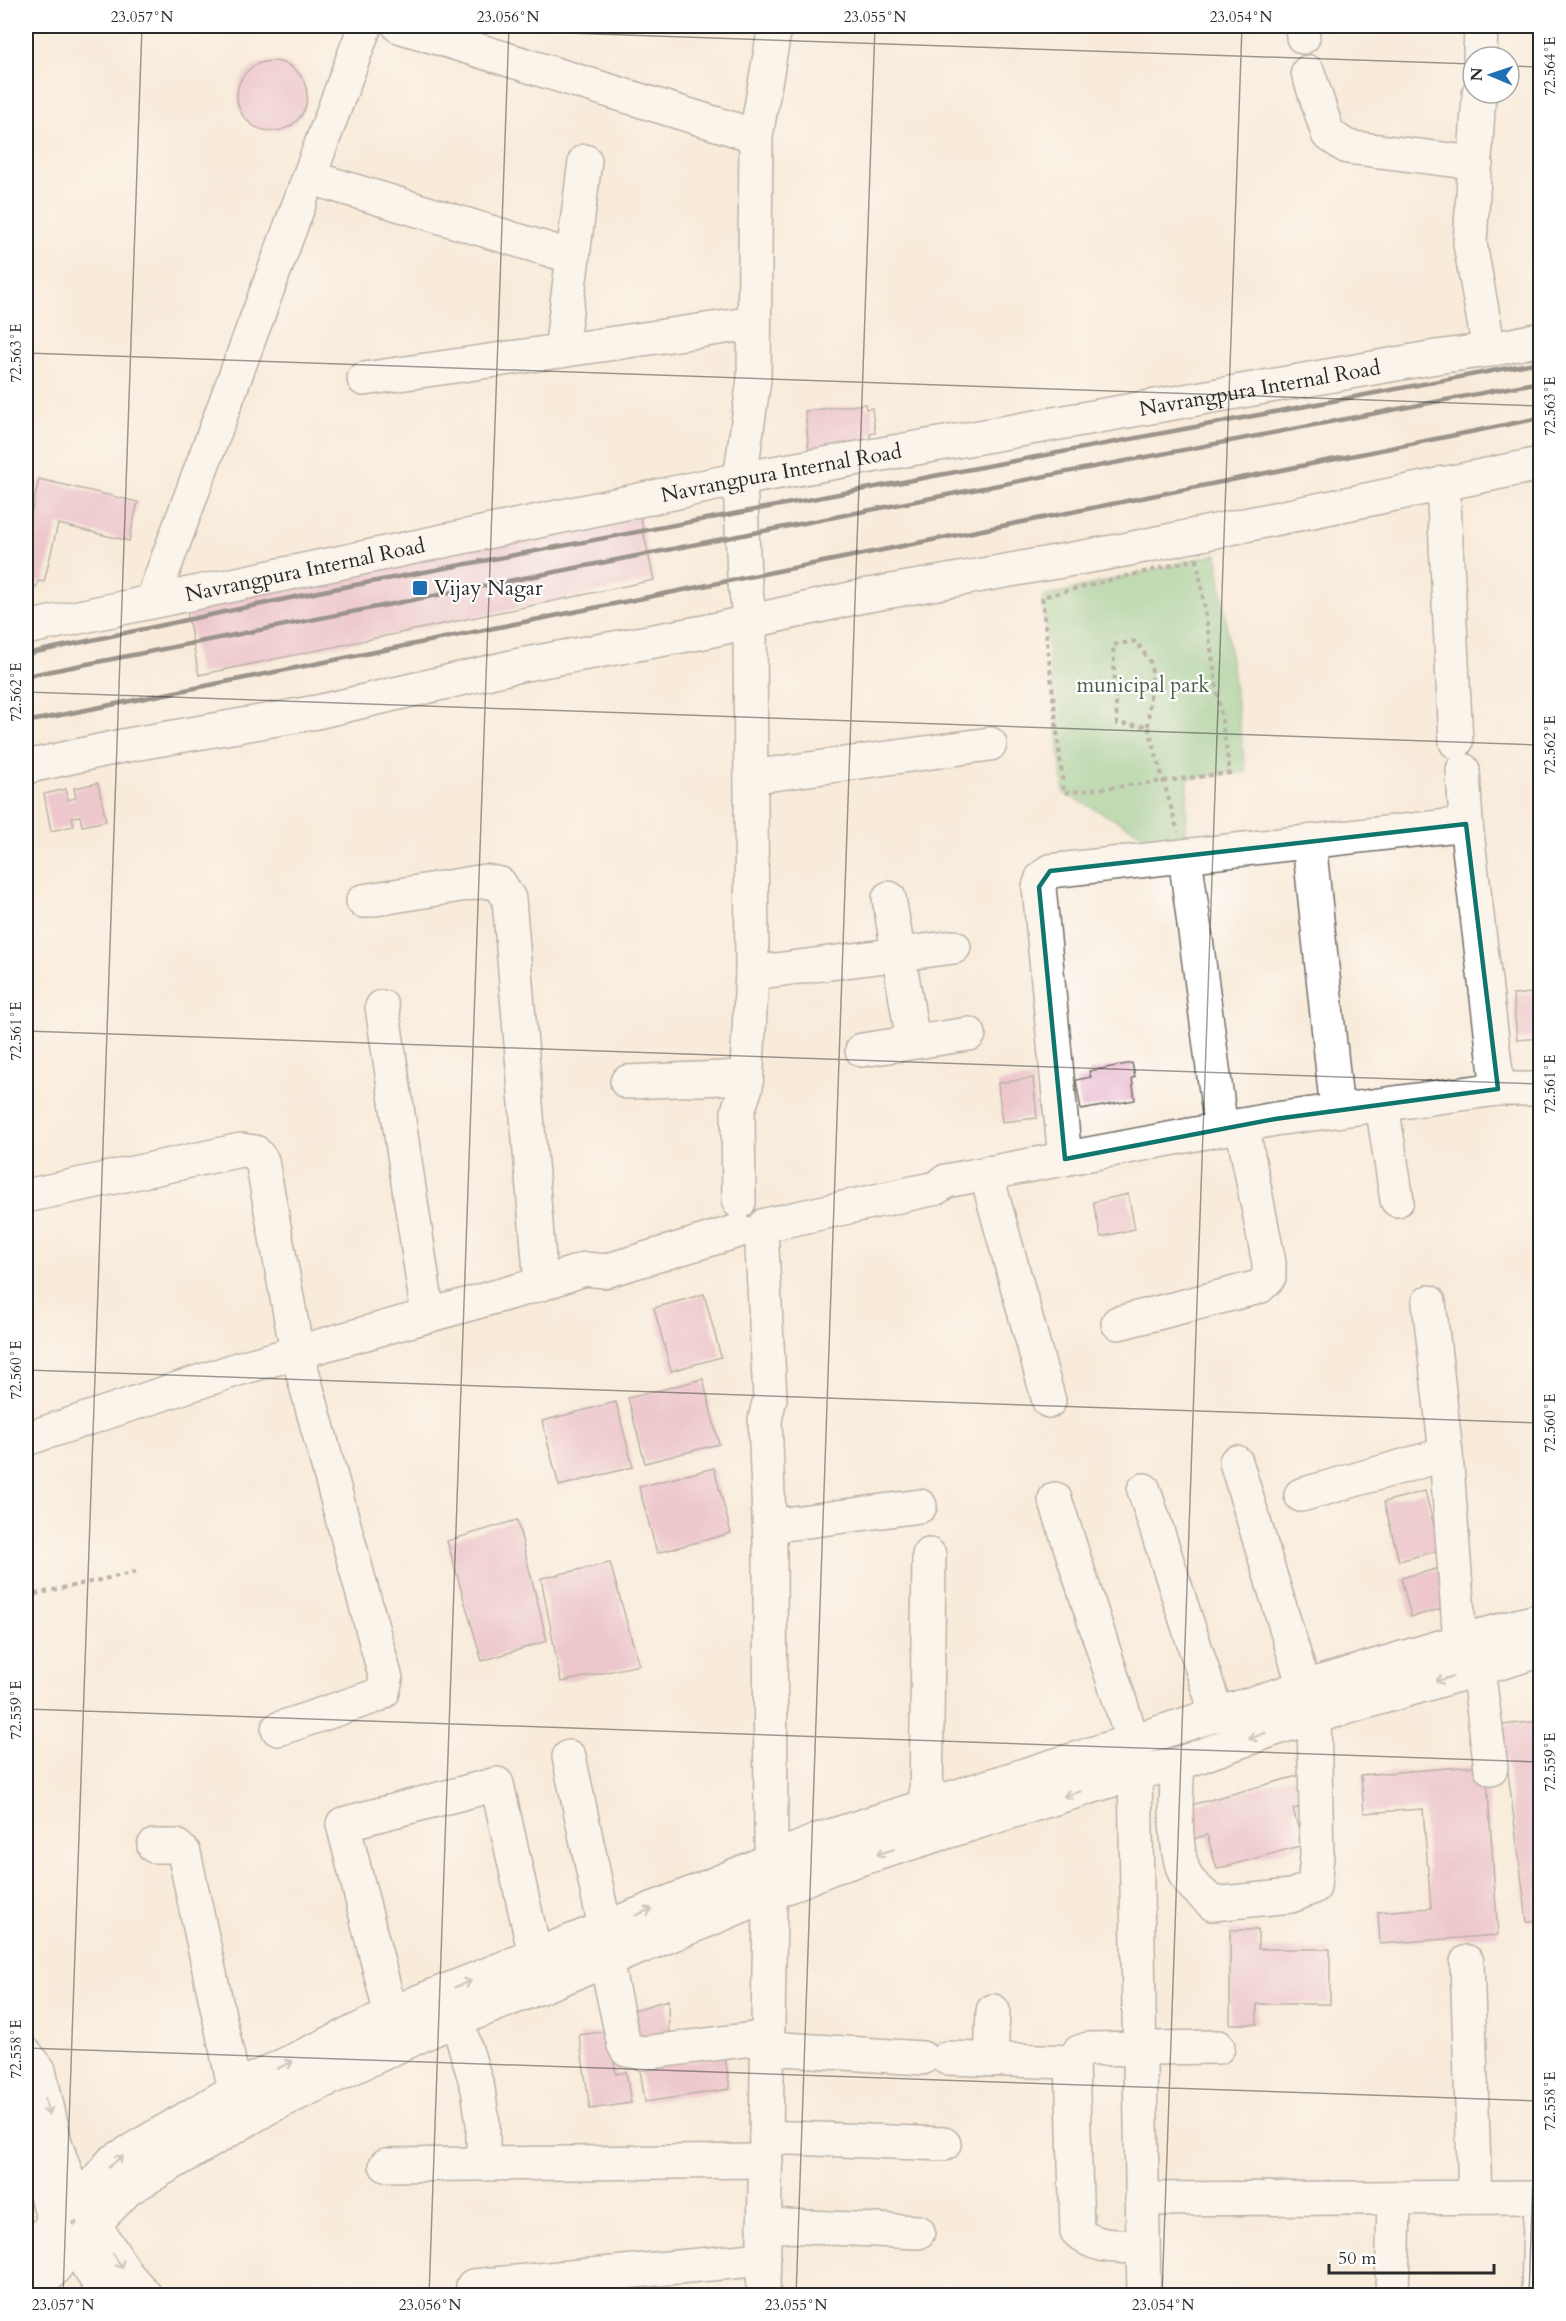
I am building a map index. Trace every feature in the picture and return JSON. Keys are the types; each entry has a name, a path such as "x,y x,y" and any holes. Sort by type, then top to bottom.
{"street":[{"path":"152,601 365,26"},
{"path":"399,26 459,35 756,136"},
{"path":"763,2295 771,1894 770,1526 765,1420 770,1398 738,1111 746,1082 752,973 750,621 744,577 740,479 754,379 756,136 775,26"},
{"path":"1480,45 1481,26"},
{"path":"1308,72 1328,134 1347,147 1476,163"},
{"path":"1478,105 1470,244 1489,350"},
{"path":"561,351 585,161"},
{"path":"325,182 573,257"},
{"path":"364,379 754,323"},
{"name":"Navrangpura Internal Road","path":"26,628 740,479 1436,357 1489,350 1540,339"},
{"path":"26,767 122,746 317,712 520,665 704,632 863,596 1124,550 1540,464"},
{"path":"1443,483 1459,756 1498,1089"},
{"path":"751,777 990,744"},
{"path":"1065,1159 1039,887 1042,878 1050,871 1466,824"},
{"path":"1309,842 1337,1111"},
{"path":"1118,1323 1259,1287 1269,1277 1269,1263 1232,1127 1185,856"},
{"path":"363,902 485,881 500,884 509,899 541,1284"},
{"path":"889,898 913,1041"},
{"path":"752,973 954,947"},
{"path":"382,1007 428,1316"},
{"path":"862,1050 969,1034"},
{"path":"627,1082 746,1082"},
{"path":"26,1439 241,1368 541,1284 585,1269 600,1252 935,1175 946,1180 1232,1127 1337,1111 1498,1089 1540,1089"},
{"path":"1382,1105 1397,1200"},
{"path":"26,1196 241,1150 255,1152 262,1161 297,1352 386,1680 383,1692 376,1696 278,1729"},
{"path":"986,1173 1049,1401"},
{"path":"1429,1302 1446,1454 1460,1641"},
{"path":"1301,1495 1446,1454"},
{"path":"1178,1764 1175,1807 1181,1861 1188,1880 1213,1904 1291,1896 1314,1887 1317,1856 1309,1702 1236,1462"},
{"path":"1144,1490 1217,1715"},
{"path":"1055,1499 1133,1742"},
{"path":"770,1526 920,1506"},
{"path":"926,1806 930,1555"},
{"path":"26,2258 128,2189 269,2107 457,2020 831,1868 1135,1773 1178,1764 1309,1702 1460,1641 1540,1620"},
{"path":"30,2295 54,2270 75,2223 112,2162 235,2090 420,2001 821,1839 1217,1715 1309,1702 1478,1669 1540,1651"},
{"path":"1478,1669 1491,1768"},
{"path":"569,1757 605,1928"},
{"path":"1135,1773 1144,2295"},
{"path":"391,2015 343,1824 497,1784 535,1955"},
{"path":"154,1846 176,1846 184,1853 235,2090"},
{"path":"606,1961 627,2050 643,2053 768,2042 934,2058 1072,2062"},
{"path":"1467,1962 1475,2197"},
{"path":"991,2060 993,2011"},
{"path":"457,2020 478,2089 483,2124 483,2164"},
{"path":"1143,2247 1096,2244 1086,2240 1077,2231 1072,2062 1079,2052 1089,2049 1218,2047"},
{"path":"26,2054 39,2070 75,2223 100,2285 111,2295"},
{"path":"26,2108 40,2177 75,2223 146,2295"},
{"path":"386,2165 483,2164 766,2149 944,2144"},
{"path":"1142,2199 1540,2197"},
{"path":"1392,2295 1394,2198"},
{"path":"1538,2295 1540,2220"},
{"path":"764,2225 918,2232"},
{"path":"473,2286 764,2259"}],"path":[{"path":"1197,559 1230,773 1188,778 1064,793 1042,597 1197,559"},
{"path":"1148,726 1117,724 1113,645 1136,640 1152,665 1148,726 1185,856"},
{"path":"26,1596 136,1572"}],"highlighted area":[{"path":"1466,824 1498,1089 1275,1119 1065,1159 1039,887 1050,871"}],"green space":[{"name":"municipal park","path":"1217,554 1246,772 1188,778 1185,856 1064,793 1042,597"}],"building":[{"path":"272,61 285,64 297,71 304,83 307,96 304,109 297,121 285,128 272,131 259,128 247,121 240,109 237,96 240,83 247,71 259,64"},
{"path":"865,404 866,409 872,408 875,433 870,434 871,443 809,451 805,411"},
{"path":"39,479 138,502 129,541 58,524 44,582 38,581 36,588 29,586 26,596 26,537"},
{"name":"Vijay Nagar","path":"638,507 654,580 199,675 184,596"},
{"path":"98,783 106,821 82,826 80,816 72,817 74,826 51,831 44,794 66,789 68,800 76,798 74,788"},
{"path":"1540,992 1540,1038 1517,1040 1513,995"},
{"path":"1132,1063 1135,1077 1132,1078 1135,1100 1081,1110 1076,1080 1091,1077 1089,1071"},
{"path":"1033,1078 1037,1118 1002,1122 998,1083"},
{"path":"1128,1194 1135,1229 1101,1237 1093,1202"},
{"path":"704,1294 721,1357 671,1371 654,1308"},
{"path":"703,1379 719,1444 645,1463 628,1398"},
{"path":"616,1402 633,1467 559,1486 542,1421"},
{"path":"714,1468 731,1533 657,1553 639,1487"},
{"path":"1425,1491 1440,1550 1399,1561 1384,1502"},
{"path":"517,1520 547,1641 482,1661 447,1541"},
{"path":"610,1563 639,1665 561,1682 541,1578"},
{"path":"1444,1567 1445,1608 1411,1617 1401,1578"},
{"path":"1540,1721 1540,1921 1527,1922 1502,1725"},
{"path":"1486,1765 1498,1935 1380,1944 1378,1912 1431,1908 1423,1809 1364,1813 1361,1775"},
{"path":"1301,1775 1309,1805 1293,1809 1303,1845 1217,1869 1207,1835 1193,1839 1184,1807"},
{"path":"1230,1930 1258,1930 1258,1949 1330,1949 1330,2004 1257,2004 1257,2024 1230,2024"},
{"path":"668,2000 669,2045 633,2050 630,2011"},
{"path":"609,2031 616,2074 626,2072 631,2103 590,2109 579,2035"},
{"path":"725,2056 730,2089 645,2102 640,2069"}],"railway":[{"path":"26,654 323,591 1540,362"},
{"path":"26,676 962,492 1540,382"},
{"path":"26,722 1540,418"}],"place":[{"name":"Vijay Nagar","path":"420,588"}]}
